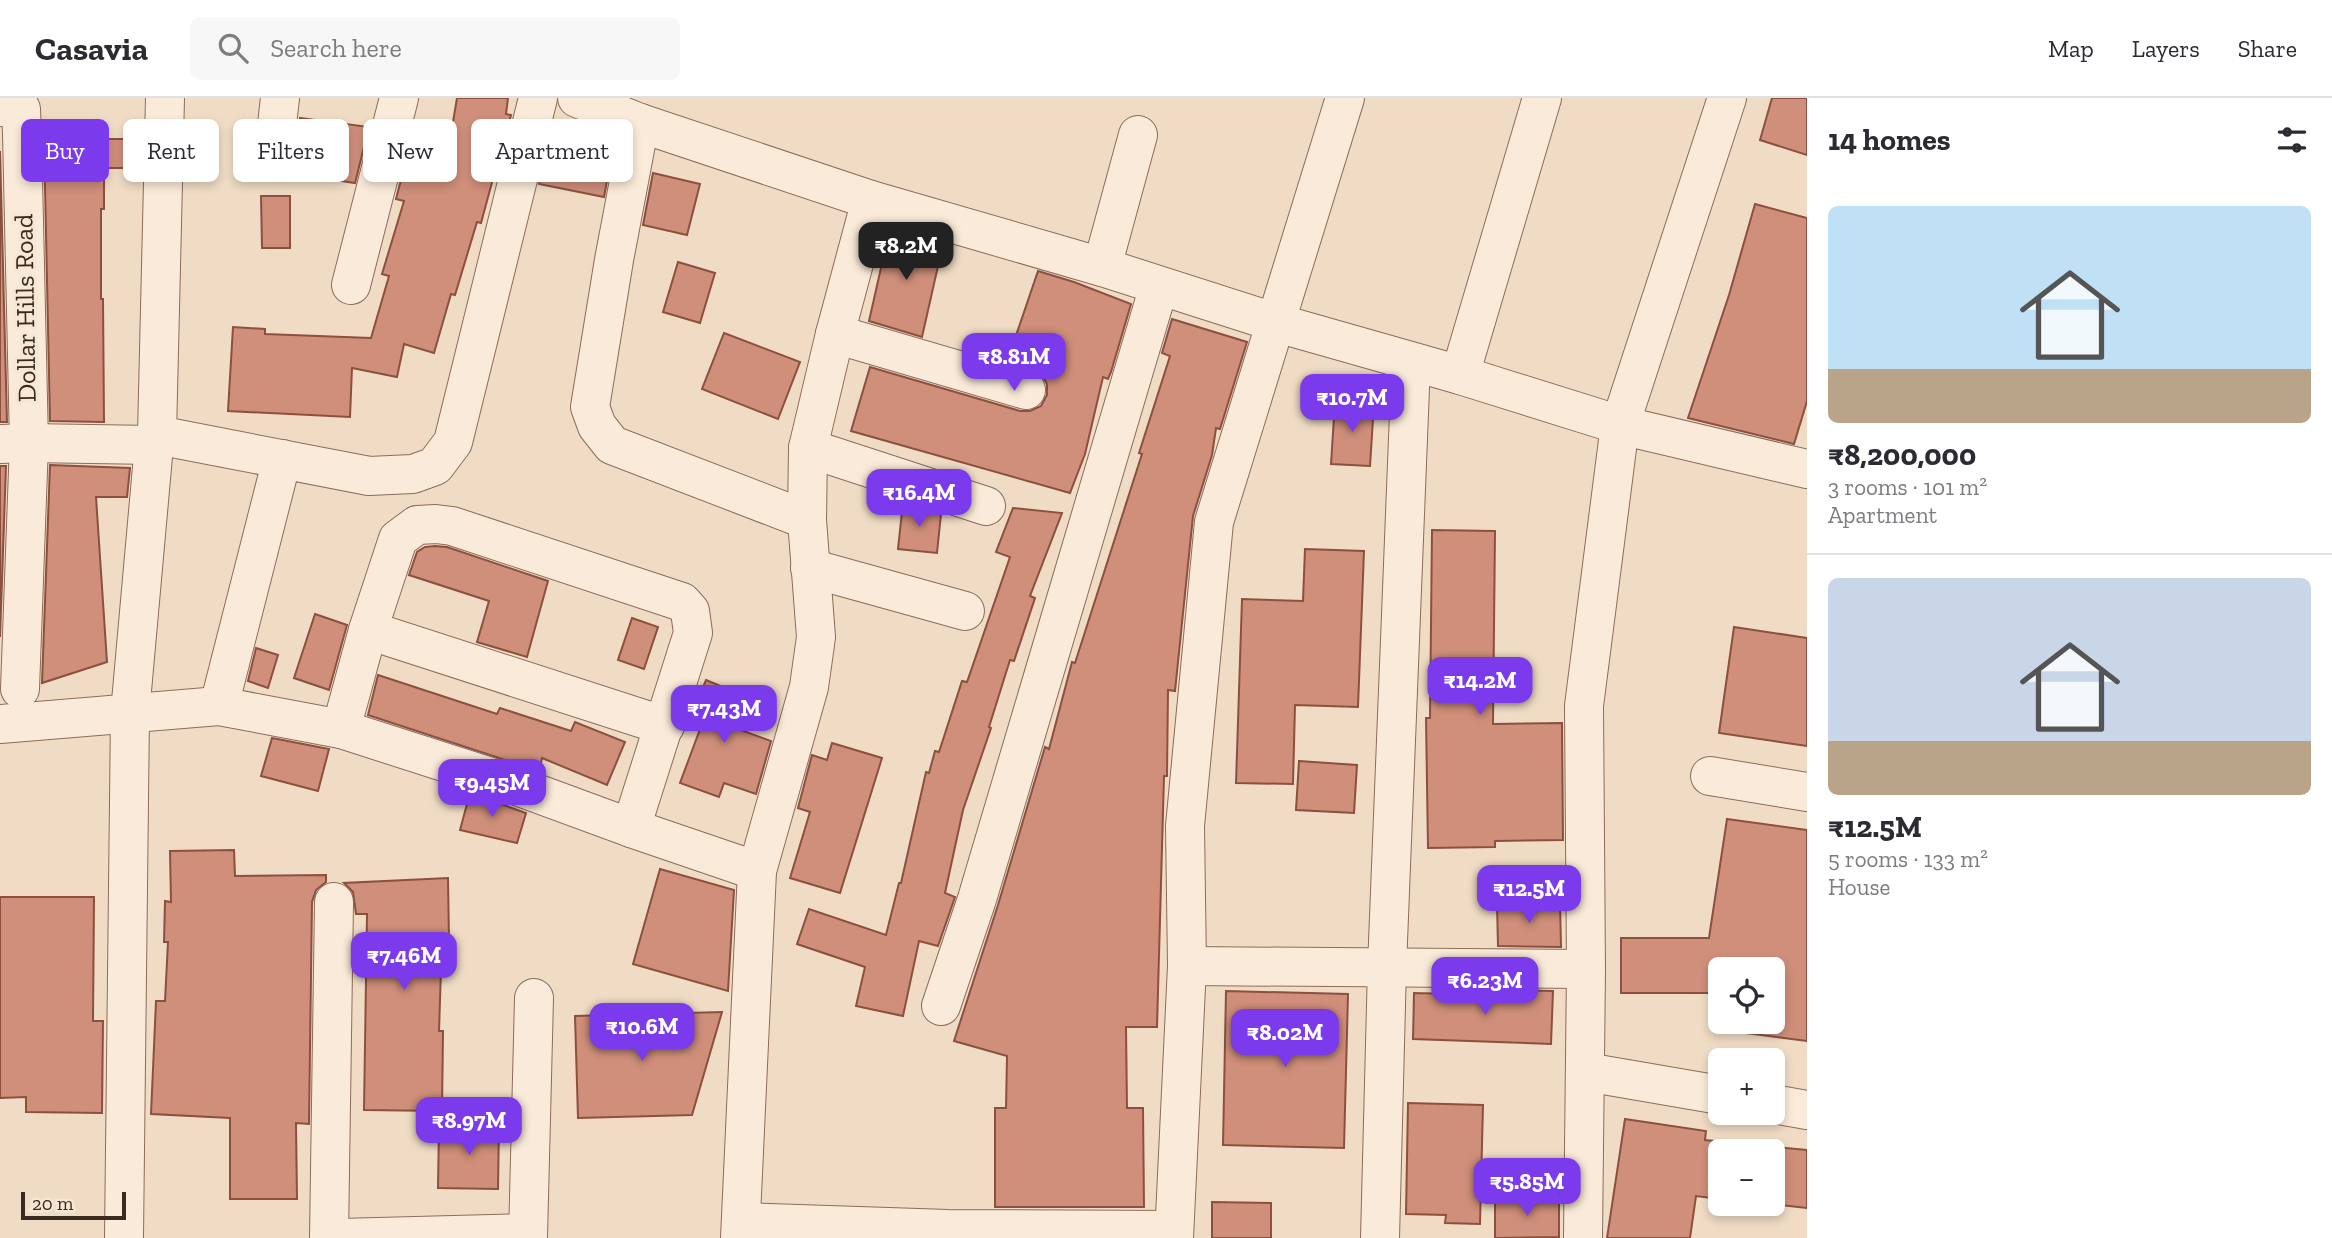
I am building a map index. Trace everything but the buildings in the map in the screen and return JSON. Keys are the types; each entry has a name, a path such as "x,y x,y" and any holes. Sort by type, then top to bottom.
{"street":[{"path":"124,1238 130,713 155,440 165,98"},
{"path":"278,119 280,98"},
{"path":"351,285 400,98"},
{"path":"14,444 155,440 282,459 369,476 413,474 436,466 453,442 538,98"},
{"path":"577,98 640,123 872,200 1102,267 1277,323 1410,363 1460,375 1620,425 1807,468"},
{"path":"872,200 835,334 808,448 807,520 816,637 809,687 757,871 741,1230 1174,1234 1187,966 1185,826 1214,522 1345,98"},
{"path":"1460,375 1542,98"},
{"path":"1583,1238 1586,1072 1584,706 1620,425 1727,98"},
{"name":"Dollar Hills Road","path":"0,107 20,109 14,444 20,689"},
{"path":"640,123 590,407 597,426 612,445 807,520"},
{"path":"1102,267 1138,135"},
{"path":"941,1006 976,899 1159,286"},
{"path":"835,334 1026,390"},
{"path":"1380,1238 1387,967 1410,363"},
{"path":"808,448 986,506"},
{"path":"219,706 282,459"},
{"path":"341,729 368,630 398,539 417,525 452,526 682,602 690,611 693,633 631,828"},
{"path":"810,568 965,611"},
{"path":"368,630 665,726"},
{"path":"0,724 219,706 341,729 506,782 757,871"},
{"path":"1710,776 1807,792"},
{"path":"329,1238 334,902"},
{"path":"1187,966 1586,969"},
{"path":"339,1238 528,1236 534,998"},
{"path":"1586,1072 1708,1093"},
{"path":"1785,1106 1807,1110"}]}
